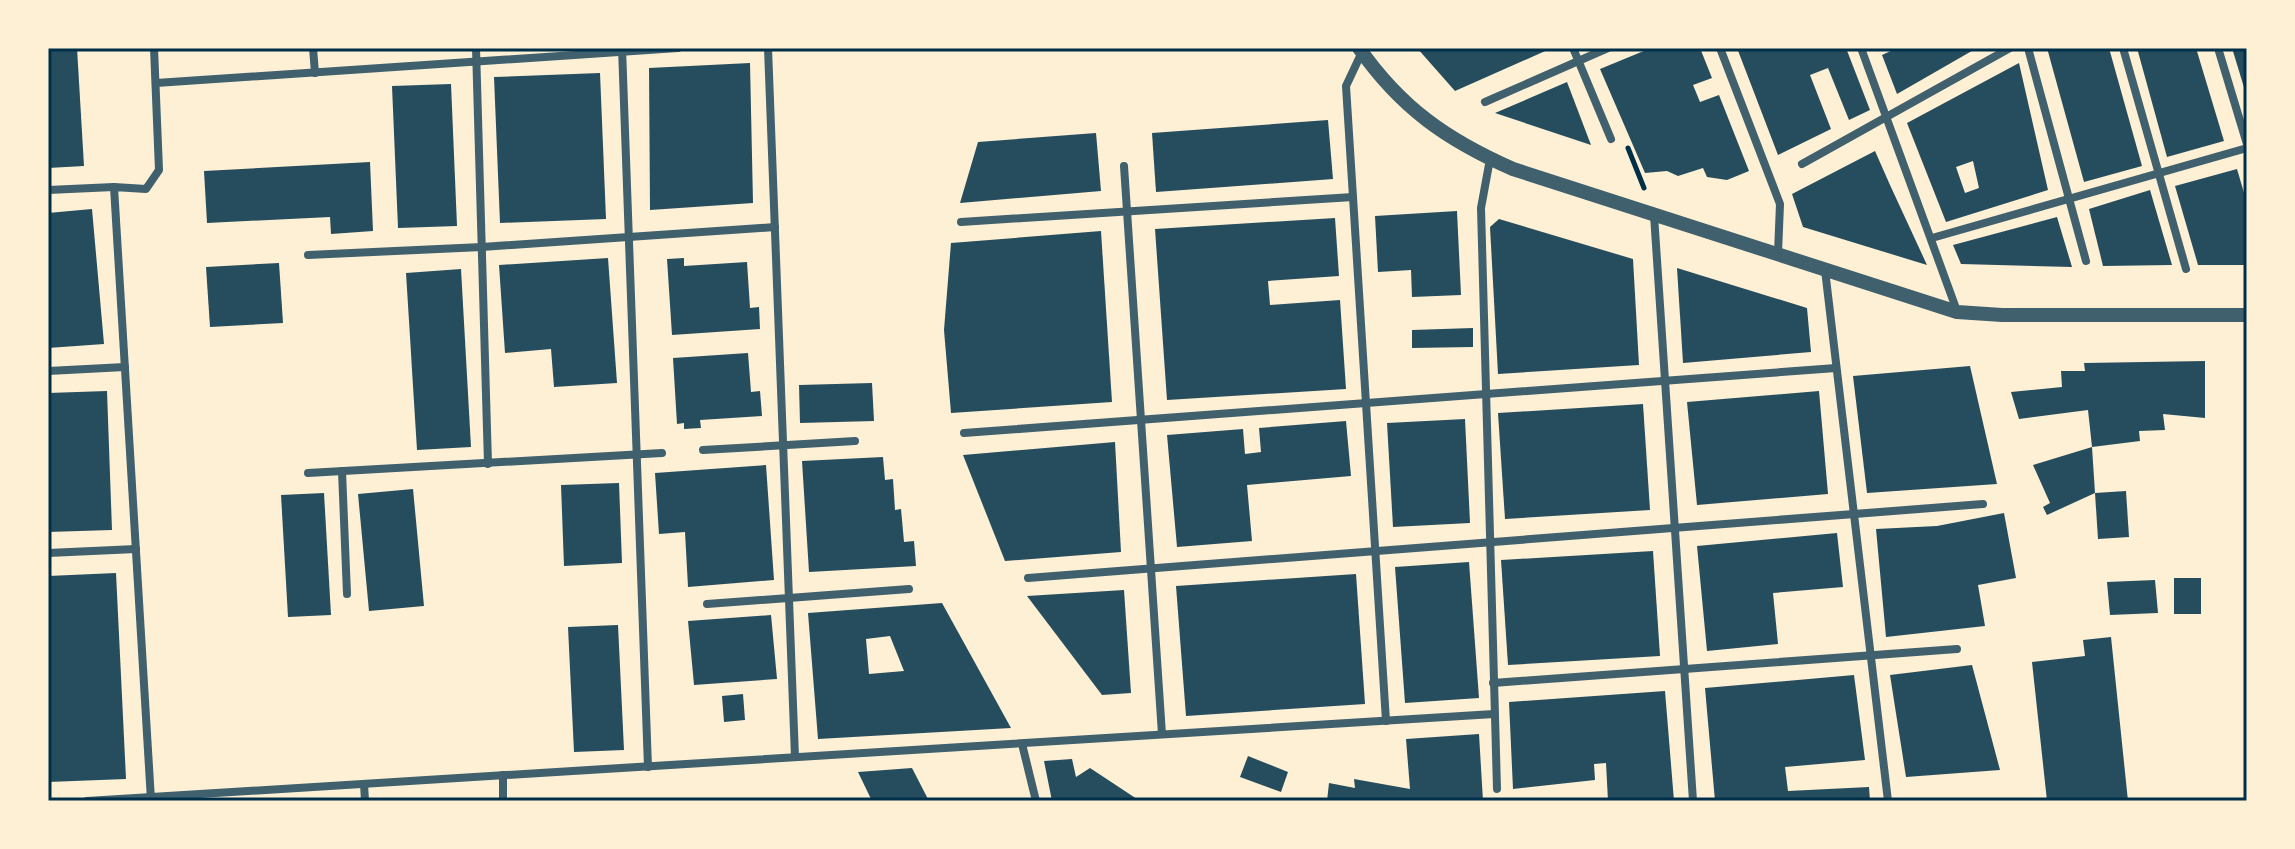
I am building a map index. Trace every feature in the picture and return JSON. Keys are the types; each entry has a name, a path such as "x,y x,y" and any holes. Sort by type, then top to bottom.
{"street":[{"path":"48,190 146,189 159,170 154,48"},
{"path":"313,48 315,73"},
{"path":"476,48 488,464"},
{"path":"156,83 678,48"},
{"path":"768,48 795,757"},
{"path":"1573,48 1611,139"},
{"path":"1485,102 1608,48"},
{"path":"1720,48 1780,204 1778,253"},
{"path":"1873,48 1862,50 1957,312"},
{"path":"1802,164 2010,48"},
{"path":"2028,48 2086,261"},
{"path":"2123,48 2186,269"},
{"path":"1932,238 2247,146 2218,48"},
{"path":"622,50 648,767"},
{"path":"1360,50 1395,94 1431,125 1490,159 1957,312 2002,315 2247,315"},
{"path":"1360,50 1346,86 1386,721"},
{"path":"1490,159 1481,208 1497,789"},
{"path":"1124,166 1162,734"},
{"path":"114,187 151,799"},
{"path":"961,222 1353,197"},
{"path":"1654,215 1693,801"},
{"path":"308,255 482,247 775,227"},
{"path":"1825,270 1888,801"},
{"path":"48,371 125,367"},
{"path":"964,433 1836,368"},
{"path":"703,450 855,441"},
{"path":"308,473 662,453"},
{"path":"342,471 347,594"},
{"path":"1028,578 1983,504"},
{"path":"48,553 136,549"},
{"path":"707,604 909,589"},
{"path":"1493,683 1957,649"},
{"path":"87,801 1494,714"},
{"path":"1022,744 1036,801"},
{"path":"503,775 503,801"},
{"path":"364,784 365,801"}],"path":[{"path":"1611,139 1628,146 1654,215"}],"building":[{"path":"48,48 77,48 84,166 48,168"},
{"path":"1417,48 1552,48 1455,91"},
{"path":"1651,48 1700,48 1712,78 1693,85 1700,102 1719,95 1749,171 1727,180 1707,177 1703,168 1678,176 1667,171 1645,173 1600,69"},
{"path":"1737,48 1846,48 1870,110 1849,120 1828,68 1810,75 1831,129 1778,155"},
{"path":"1897,48 1977,48 1897,94 1882,55"},
{"path":"2047,48 2109,48 2142,166 2084,182"},
{"path":"2137,48 2196,48 2224,141 2167,157"},
{"path":"2232,48 2247,48 2247,94 2246,94"},
{"path":"750,63 753,203 650,210 649,68"},
{"path":"2019,63 2048,190 1946,222 1907,123","holes":["1973,161 1979,188 1965,193 1956,167"]},
{"path":"600,73 606,219 500,223 494,77"},
{"path":"1567,82 1591,145 1495,113"},
{"path":"451,84 457,226 398,228 392,86"},
{"path":"1328,120 1333,179 1156,192 1152,133"},
{"path":"1096,133 1101,191 960,203 978,142"},
{"path":"1875,151 1927,265 1803,227 1792,194"},
{"path":"370,162 373,231 331,234 330,217 207,223 204,171"},
{"path":"2237,169 2247,203 2247,265 2198,265 2175,186"},
{"path":"2150,190 2172,265 2103,266 2089,209"},
{"path":"92,209 104,344 48,348 48,213"},
{"path":"1457,211 1461,295 1412,297 1411,270 1378,272 1375,216"},
{"path":"2057,217 2072,267 1961,264 1953,245"},
{"path":"1335,218 1339,276 1268,281 1270,305 1340,300 1346,389 1167,400 1155,229"},
{"path":"1499,219 1633,259 1639,365 1498,374 1490,227"},
{"path":"1101,231 1112,402 951,413 944,330 951,243"},
{"path":"608,258 617,383 554,387 551,349 505,353 499,265"},
{"path":"684,258 684,266 747,262 750,308 759,307 760,329 672,335 667,259"},
{"path":"279,263 283,323 210,327 206,267"},
{"path":"1677,268 1807,308 1811,352 1683,363"},
{"path":"461,269 471,447 417,450 406,273"},
{"path":"1473,328 1473,347 1412,348 1412,330"},
{"path":"748,353 751,392 760,391 762,416 700,420 701,428 684,429 684,423 677,424 673,358"},
{"path":"2205,361 2205,418 2163,414 2165,430 2139,431 2140,441 2092,447 2088,410 2019,419 2011,392 2062,387 2061,371 2085,371 2084,363"},
{"path":"1970,366 1997,484 1867,493 1853,376"},
{"path":"872,383 874,421 800,423 799,385"},
{"path":"107,391 112,530 48,532 48,393"},
{"path":"1819,391 1828,494 1697,505 1687,402"},
{"path":"1643,404 1650,510 1505,519 1498,413"},
{"path":"1465,419 1470,523 1393,527 1387,423"},
{"path":"1346,421 1351,476 1247,485 1252,541 1177,547 1167,435 1243,429 1245,454 1261,452 1259,428"},
{"path":"1115,442 1121,552 1005,561 963,455"},
{"path":"2092,447 2095,493 2047,515 2043,507 2050,503 2033,465"},
{"path":"883,457 885,480 893,479 895,510 901,509 904,542 914,541 916,566 809,572 802,461"},
{"path":"766,465 774,580 688,587 685,532 659,534 655,473"},
{"path":"619,483 622,563 564,566 561,485"},
{"path":"413,489 424,606 369,611 358,494"},
{"path":"2126,491 2129,537 2098,539 2095,493"},
{"path":"324,493 331,615 288,617 281,495"},
{"path":"2004,513 2016,578 1978,585 1985,626 1886,637 1876,529 1937,526"},
{"path":"1837,533 1843,587 1773,593 1778,644 1707,651 1697,546"},
{"path":"1653,551 1660,656 1508,665 1501,560"},
{"path":"1469,562 1479,698 1405,703 1395,567"},
{"path":"116,573 126,779 48,782 48,576"},
{"path":"1356,574 1365,704 1186,716 1176,586"},
{"path":"2174,578 2201,578 2201,614 2174,614"},
{"path":"2155,580 2158,613 2110,615 2107,582"},
{"path":"1124,590 1131,693 1102,695 1027,596"},
{"path":"942,603 1011,728 818,739 808,613","holes":["890,636 904,671 869,674 866,639"]},
{"path":"771,615 777,679 694,685 688,621"},
{"path":"618,625 624,750 574,752 568,627"},
{"path":"2111,637 2128,801 2047,801 2032,662 2085,656 2083,640"},
{"path":"1972,665 2000,770 1906,777 1890,675"},
{"path":"1854,675 1865,760 1785,767 1788,791 1869,787 1870,801 1715,801 1705,688"},
{"path":"1665,691 1674,801 1608,801 1606,763 1594,764 1595,780 1513,789 1509,702"},
{"path":"743,694 745,720 724,722 722,696"},
{"path":"1479,734 1483,801 1327,801 1329,783 1355,788 1354,779 1410,789 1406,739"},
{"path":"1248,756 1288,772 1281,792 1240,777"},
{"path":"1072,759 1076,777 1090,768 1140,801 1052,801 1044,761"},
{"path":"912,768 929,801 872,801 858,772"}]}
